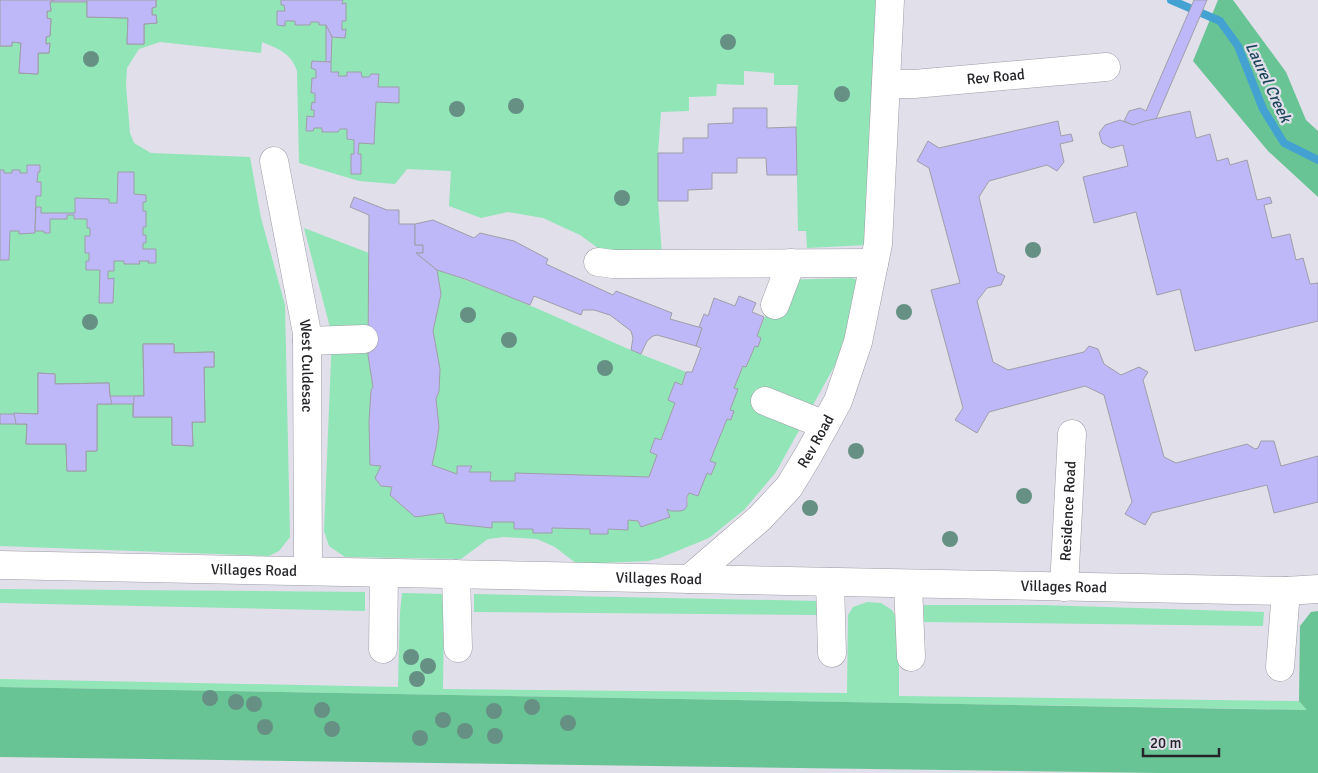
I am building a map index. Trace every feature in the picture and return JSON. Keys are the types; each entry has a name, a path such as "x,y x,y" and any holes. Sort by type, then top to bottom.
{"lane":[{"name":"Rev Road","path":"689,579 760,518 789,487 838,401 858,342 878,244 890,4"},
{"name":"Rev Road","path":"886,84 914,84 1106,67"},
{"name":"West Culdesac","path":"274,162 306,333 308,571"},
{"path":"598,262 613,264 874,263"},
{"path":"775,305 791,264"},
{"path":"306,341 364,339"},
{"path":"765,401 825,425"},
{"name":"Residence Road","path":"1064,587 1072,434"},
{"name":"Villages Road","path":"0,565 1064,587 1286,591 1318,589"},
{"path":"384,573 384,648"},
{"path":"456,574 458,648"},
{"path":"830,582 832,653"},
{"path":"908,584 911,656"},
{"path":"1280,667 1286,591"}],"green space":[{"path":"0,0 876,0 867,245 807,248 806,231 798,231 796,127 798,85 774,85 774,73 744,71 744,85 717,84 716,96 689,97 689,111 661,112 658,153 658,201 662,255 602,251 580,235 543,218 508,212 481,218 449,206 451,171 407,169 395,184 359,181 299,163 297,71 288,56 262,42 261,53 160,42 139,49 127,68 126,85 130,133 134,143 151,153 250,157 261,218 285,305 290,537 279,551 269,556 0,546"},
{"path":"1218,0 1233,0 1286,72 1306,120 1318,131 1318,197 1268,151 1193,61"},
{"path":"304,228 369,253 368,355 373,387 371,390 369,422 370,465 381,466 375,478 381,486 392,487 390,495 415,516 443,513 446,523 492,528 492,522 514,522 533,529 533,533 551,533 552,528 590,529 590,534 607,534 608,529 628,530 628,520 638,521 641,527 669,517 667,509 678,511 686,508 689,493 698,496 707,473 711,474 716,464 710,461 727,419 731,420 734,412 730,410 738,389 734,388 743,366 746,367 755,346 758,346 761,338 757,336 780,280 852,278 859,280 861,287 835,365 776,472 744,510 709,538 648,561 577,564 555,547 537,539 504,537 488,539 461,559 345,557 329,546 324,531 332,335"},
{"path":"437,270 512,298 686,372 682,385 675,382 669,400 675,403 661,440 650,452 657,455 649,477 515,473 515,481 490,481 490,472 469,472 472,466 458,466 457,474 432,465 439,427 436,399 439,391 440,369 433,331 441,294"},
{"path":"0,589 365,592 365,611 0,603"},
{"path":"402,593 443,594 443,689 847,693 848,615 853,607 867,602 881,603 892,610 899,622 899,696 1299,701 1308,710 0,687 0,679 398,687"},
{"path":"474,594 818,601 818,615 474,612"},
{"path":"924,605 1041,605 1264,612 1263,626 923,622"},
{"path":"1318,611 1318,773 1161,773 0,757 0,687 1307,710 1299,701 1300,626 1311,612"}],"building":[{"path":"0,0 156,0 156,7 152,8 152,15 156,15 157,23 144,24 144,44 127,44 128,18 87,17 87,2 50,2 51,11 47,11 47,18 51,19 50,36 46,37 46,44 50,43 49,53 38,53 38,74 19,73 21,43 12,42 12,46 0,46"},
{"path":"0,0 54,0 50,2 51,11 47,11 47,18 51,19 50,36 46,37 46,44 50,43 49,53 38,53 38,74 19,73 21,43 12,42 12,46 0,46"},
{"path":"87,0 156,0 156,7 152,8 152,15 156,15 157,23 144,24 144,44 127,44 128,18 87,17"},
{"path":"281,0 343,0 342,4 346,3 346,21 342,21 342,30 346,29 345,38 332,37 326,25 319,25 319,22 311,22 310,25 295,25 295,21 285,21 285,26 277,25 277,11 285,11 284,5 281,5"},
{"path":"1194,0 1207,0 1156,119 1133,125 1124,121 1129,111 1140,108 1146,111"},
{"path":"326,25 332,37 331,62 326,62"},
{"path":"312,61 331,62 331,72 339,72 338,76 347,76 347,72 361,72 362,77 379,74 378,87 399,87 399,103 376,102 374,144 359,143 358,154 361,154 361,174 351,174 351,154 354,154 354,140 347,139 347,129 340,129 338,132 322,132 322,128 314,128 313,131 306,131 307,116 314,117 314,110 311,110 312,102 315,103 315,93 311,93 312,78 316,78 316,70 311,68"},
{"path":"733,108 767,108 767,128 796,127 797,175 767,175 766,158 737,158 737,173 712,173 712,189 688,190 688,201 658,201 658,153 683,153 683,138 708,138 708,124 733,123"},
{"path":"1190,111 1196,138 1210,134 1217,161 1228,158 1230,165 1247,160 1257,200 1270,197 1272,203 1264,205 1272,238 1290,234 1296,260 1303,258 1310,284 1318,283 1318,321 1195,351 1180,289 1157,295 1136,212 1094,223 1083,177 1128,166 1123,145 1111,148 1102,143 1099,133 1105,125 1120,120 1133,125"},
{"path":"1058,121 1061,136 1071,134 1073,141 1060,144 1064,162 1057,171 1047,165 989,181 979,197 997,272 1005,276 1001,285 987,288 977,301 993,362 1008,370 1084,352 1089,346 1098,349 1104,364 1121,375 1139,367 1148,372 1143,380 1164,457 1176,463 1247,444 1255,449 1258,448 1261,441 1274,441 1281,466 1318,456 1318,502 1274,513 1267,485 1152,513 1145,525 1125,514 1132,502 1104,395 1085,386 989,412 977,433 955,420 963,408 931,290 960,283 929,168 917,161 928,141 939,148"},
{"path":"27,165 40,165 37,182 41,182 41,196 36,196 35,233 19,234 19,231 10,231 9,260 0,260 0,170 4,170 4,173 20,170 20,173 27,173"},
{"path":"118,172 134,172 134,194 146,195 146,202 143,202 143,211 146,211 146,227 143,227 143,235 146,235 146,243 143,243 143,249 156,249 156,263 139,261 140,264 124,264 124,261 114,261 114,271 108,271 108,279 114,278 113,303 99,303 100,270 86,270 86,261 89,261 89,253 85,253 85,236 90,236 90,228 87,228 87,219 74,219 74,215 67,215 67,219 50,219 50,233 35,231 36,207 41,207 41,213 75,213 75,198 109,199 109,203 117,203"},
{"path":"354,197 387,210 399,210 399,224 415,224 415,245 423,245 423,253 416,253 437,270 441,294 433,331 440,369 439,391 436,399 439,427 432,465 457,474 457,466 472,466 469,472 491,472 490,481 515,481 515,473 649,477 657,455 650,452 655,438 661,440 675,403 668,400 675,382 682,385 686,372 692,372 701,348 696,346 702,328 699,327 704,314 708,316 714,298 735,306 739,296 756,303 752,312 764,317 757,336 761,338 758,347 755,346 746,367 743,366 734,388 738,389 730,410 734,411 731,420 727,419 710,461 716,463 711,475 707,473 698,496 689,493 687,506 684,510 671,511 667,509 670,517 641,527 638,521 628,520 628,530 608,529 608,534 590,534 590,529 552,528 552,533 533,533 533,529 514,529 514,522 492,522 492,528 446,523 443,513 415,517 390,495 392,487 381,486 375,478 381,466 370,465 369,422 371,390 373,387 368,355 369,215 350,207"},
{"path":"433,220 474,238 480,233 514,241 548,259 546,264 613,295 616,291 672,313 670,319 702,328 696,346 657,335 647,341 641,354 631,350 633,338 631,331 610,315 594,310 583,310 581,315 534,296 530,305 437,270 416,253 423,253 423,245 415,245 415,224"},
{"path":"143,344 174,344 174,353 214,352 214,367 204,367 205,422 192,422 193,446 172,445 172,417 133,417 133,404 97,404 97,451 86,451 86,471 67,471 66,444 26,444 27,424 0,424 0,414 38,414 38,373 55,374 55,384 109,383 110,396 144,396"},
{"path":"143,344 174,344 174,353 214,352 214,367 204,367 205,422 192,422 193,446 172,445 172,417 133,417 134,396 144,396"},
{"path":"38,373 55,374 55,384 109,383 112,404 97,404 97,451 86,451 86,471 67,471 66,444 26,444 27,424 16,424 14,413 38,414"}],"waterway":[{"name":"Laurel Creek","path":"1171,0 1220,21 1238,46 1263,109 1284,143 1318,160"}]}
